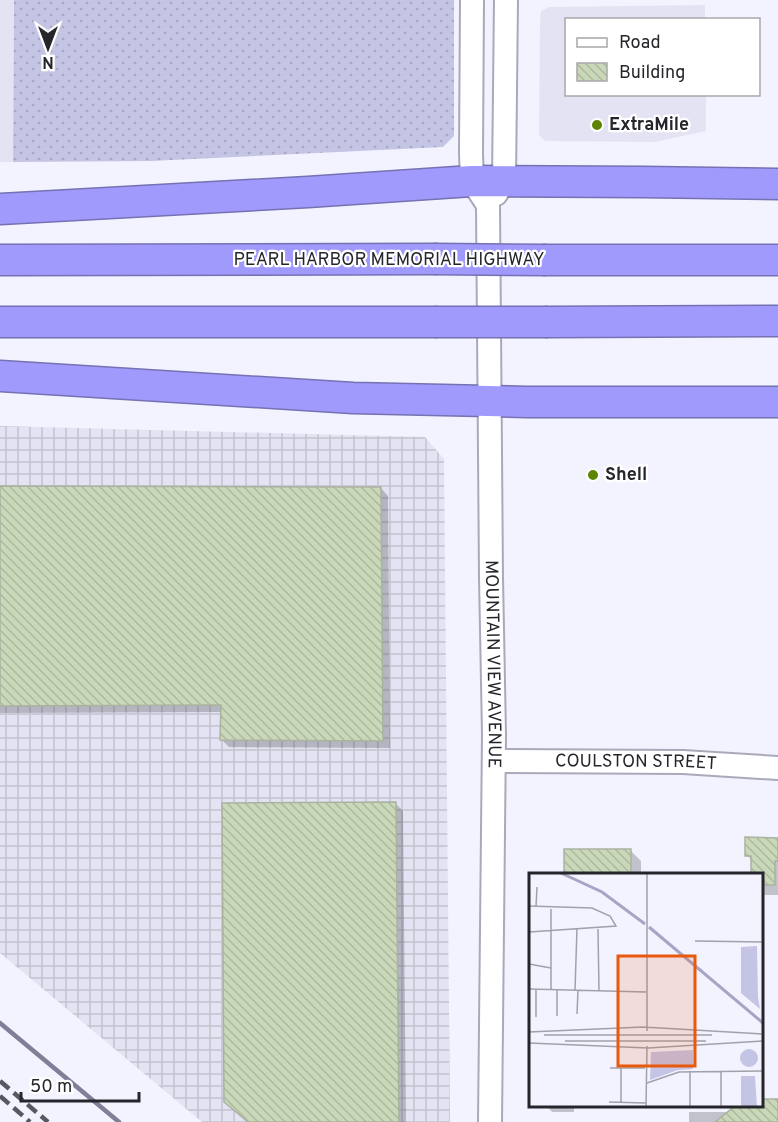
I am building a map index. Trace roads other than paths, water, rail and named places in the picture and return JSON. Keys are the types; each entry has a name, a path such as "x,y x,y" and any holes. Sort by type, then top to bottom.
{"highway":[{"path":"0,209 308,192 488,189 644,182 778,184"},
{"name":"PEARL HARBOR MEMORIAL HIGHWAY","path":"0,260 778,260"},
{"path":"0,322 778,321"},
{"path":"0,376 353,398 778,402"}],"main road":[{"name":"MOUNTAIN VIEW AVENUE","path":"472,0 471,153 488,189"},
{"name":"MOUNTAIN VIEW AVENUE","path":"490,1122 494,761 488,189 506,0"},
{"name":"COULSTON STREET","path":"494,761 683,762 778,768"}],"waterway":[{"path":"0,1023 119,1122"}],"railway":[{"path":"0,1081 48,1122"},
{"path":"0,1096 30,1122"}],"place":[{"name":"ExtraMile","path":"597,125"},
{"name":"Shell","path":"593,475"}]}
